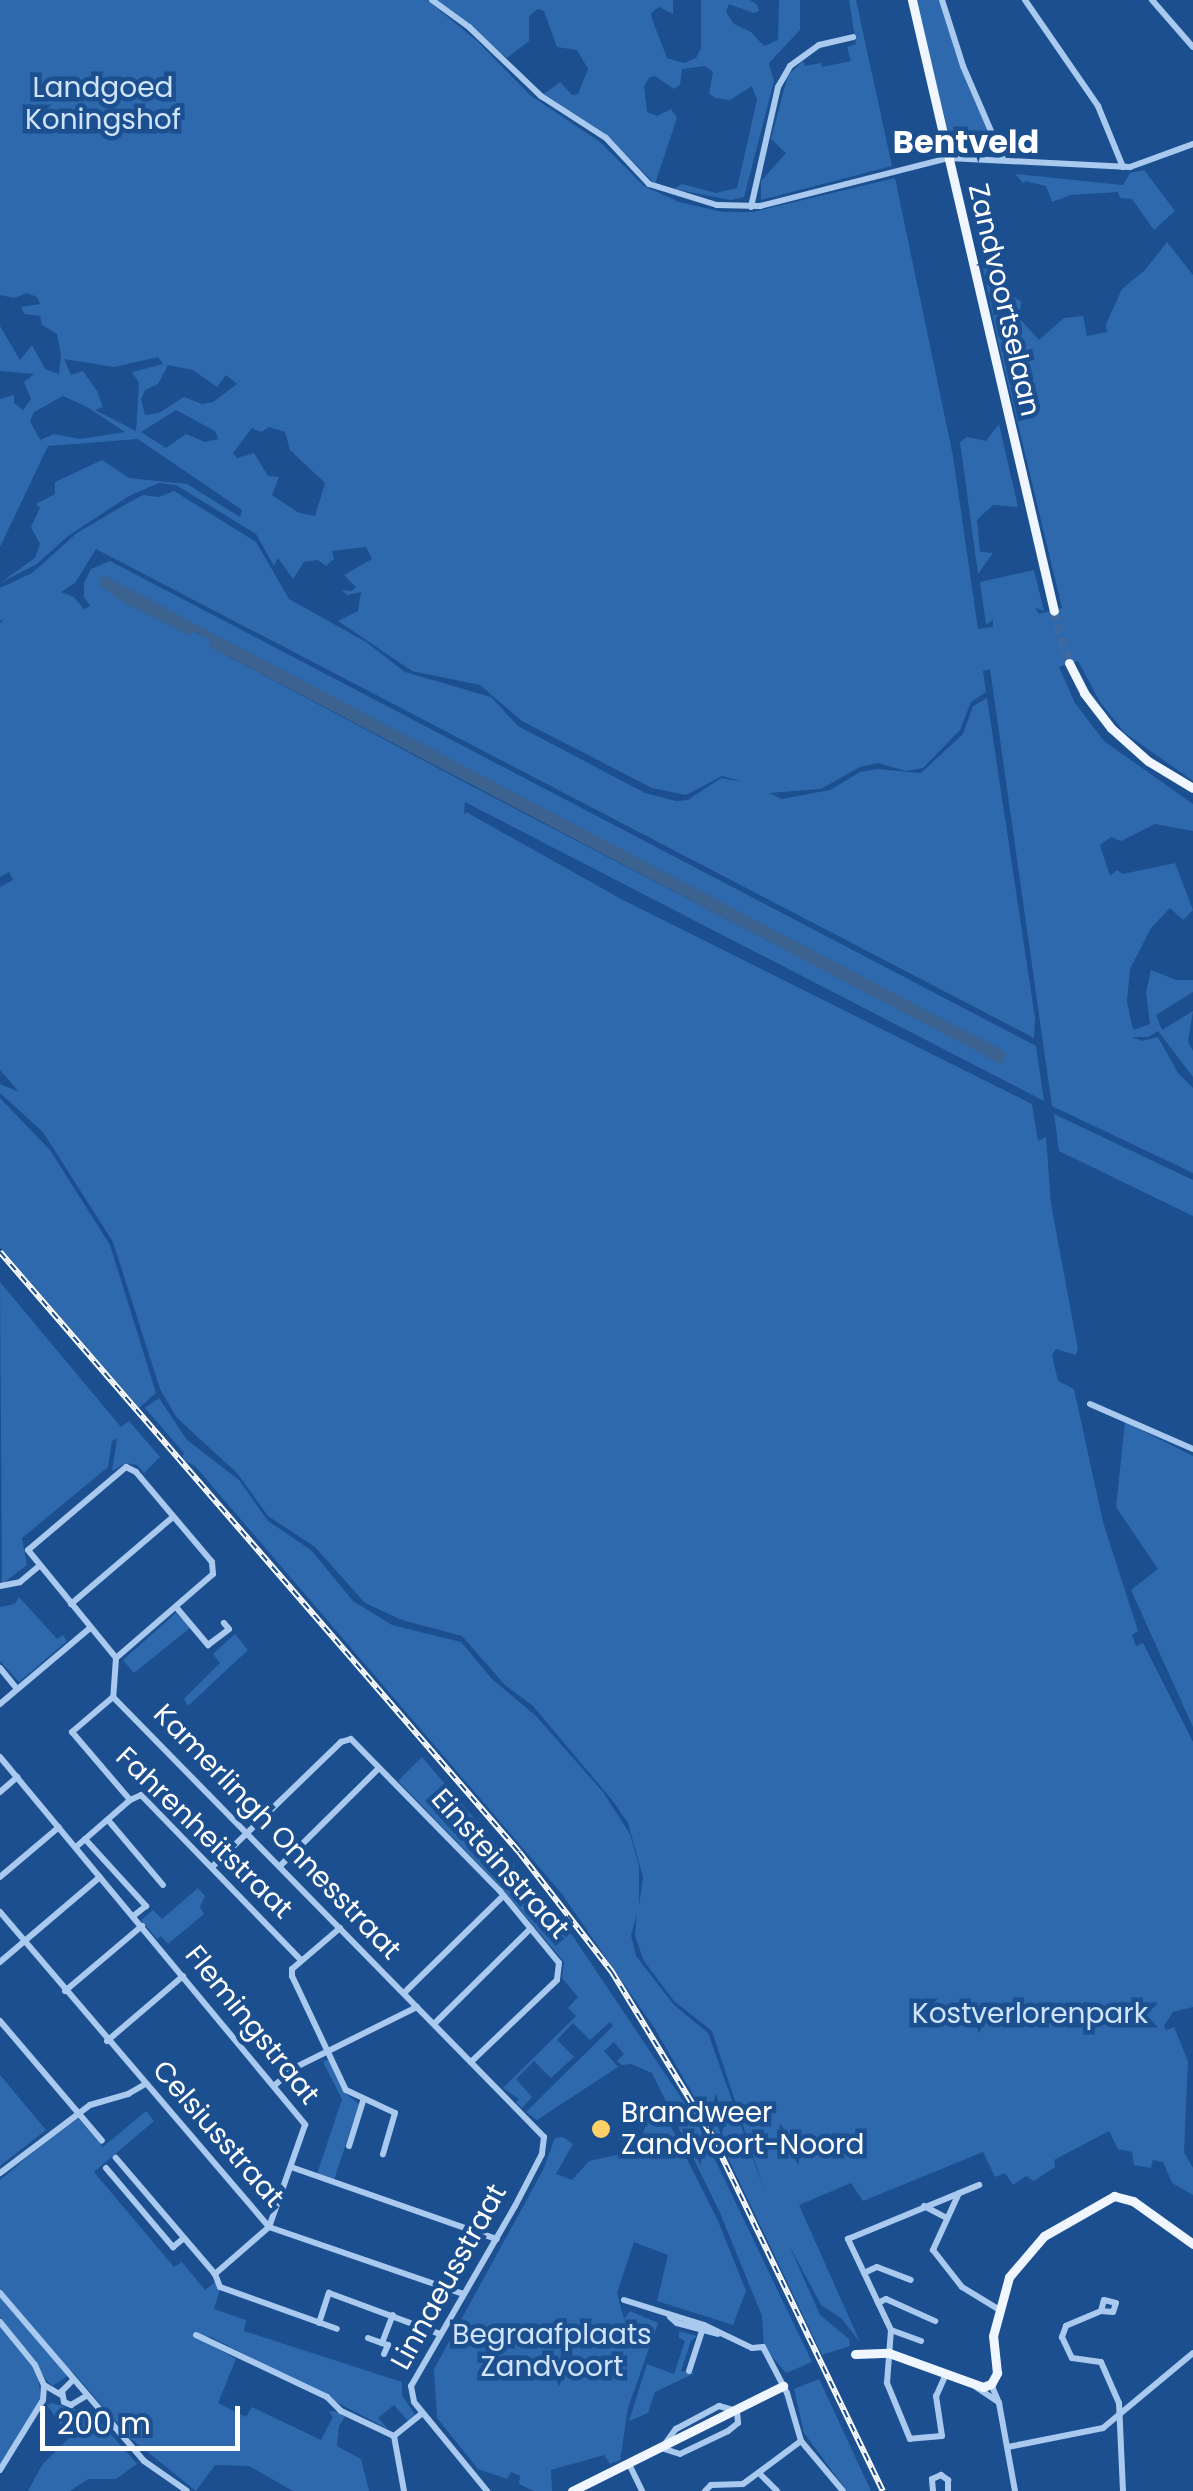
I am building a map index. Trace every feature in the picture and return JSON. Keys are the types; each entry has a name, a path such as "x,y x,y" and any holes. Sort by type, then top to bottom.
{"main road":[{"name":"Zandvoortselaan","path":"912,0 1054,610"},
{"path":"1069,663 1084,693 1111,728 1148,761 1193,788"},
{"path":"855,2354 889,2353 975,2386 991,2384 998,2373 993,2336 998,2309 1018,2260 1044,2236 1100,2200 1114,2196 1132,2202 1193,2244"},
{"path":"572,2491 783,2386"}],"street":[{"path":"432,0 469,27 541,96 606,138 650,184 695,201 752,207 948,158 1122,167 1193,144"},
{"name":"Zandvoortselaan","path":"942,0 963,66 1004,159"},
{"path":"1025,0 1098,106 1122,167"},
{"path":"1152,0 1193,47"},
{"path":"752,207 778,87 790,66 820,45 853,37"},
{"path":"1090,1404 1193,1449"},
{"path":"113,1696 116,1658 213,1574 212,1562 126,1467 28,1550 116,1658"},
{"path":"71,1604 173,1517"},
{"path":"0,1586 20,1582 39,1566"},
{"path":"176,1607 208,1646 228,1629 224,1623"},
{"path":"0,1704 90,1628"},
{"path":"0,1668 17,1689"},
{"name":"Fahrenheitstraat","path":"113,1696 72,1732 130,1800 141,1795 302,1960"},
{"name":"Kamerlingh Onnesstraat","path":"113,1696 536,2127"},
{"name":"Einsteinstraat","path":"248,1834 346,1738 395,1784 503,1896 558,1962 559,1976 471,2062"},
{"name":"Flemingstraat","path":"0,1757 305,2125 269,2227"},
{"path":"280,1866 379,1768"},
{"path":"0,1792 17,1777"},
{"path":"76,1847 130,1800"},
{"path":"108,1820 163,1886"},
{"path":"0,1877 59,1827"},
{"path":"212,1867 248,1834"},
{"name":"Flemingstraat","path":"85,1839 146,1906 133,1916"},
{"path":"0,1962 100,1876"},
{"path":"404,1993 503,1896"},
{"name":"Celsiusstraat","path":"0,1912 107,2042 269,2227 464,2294"},
{"path":"65,1991 142,1926"},
{"path":"340,1928 292,1969 292,1976 346,2090 362,2101 396,2112 383,2154"},
{"path":"434,2024 531,1928"},
{"path":"107,2042 184,1976"},
{"path":"274,2085 296,2067 417,2007"},
{"path":"0,2022 102,2140"},
{"path":"0,2173 102,2098 128,2094 144,2084"},
{"path":"349,2146 362,2101"},
{"name":"Linnaeusstraat","path":"486,2491 422,2413 411,2386 544,2150 544,2137 536,2127"},
{"path":"116,2158 214,2274 220,2287 337,2329"},
{"path":"291,2167 497,2239"},
{"path":"106,2168 174,2247 184,2238"},
{"path":"122,2187 133,2178"},
{"path":"946,2374 936,2396 942,2436 915,2440 908,2436 887,2383 891,2330 848,2239 979,2184"},
{"path":"959,2192 932,2245 935,2256 962,2287 998,2309"},
{"path":"924,2206 947,2218"},
{"path":"214,2274 269,2227"},
{"path":"864,2273 877,2267 910,2280"},
{"path":"319,2323 329,2293 440,2334"},
{"path":"0,2294 144,2461 187,2491"},
{"path":"878,2302 886,2299 935,2321"},
{"path":"624,2300 763,2348 783,2386 801,2440 843,2491"},
{"path":"1101,2311 1066,2326 1062,2337 1072,2358 1102,2362 1119,2404 1123,2491"},
{"path":"382,2344 394,2314"},
{"path":"0,2322 35,2364 44,2385 42,2400 0,2470"},
{"path":"689,2372 703,2328"},
{"path":"891,2330 921,2341"},
{"path":"196,2335 327,2397 342,2411 394,2436"},
{"path":"368,2338 388,2345 384,2354"},
{"path":"1008,2447 1081,2436 1118,2418 1193,2353"},
{"path":"42,2400 58,2395 73,2380"},
{"path":"991,2384 1000,2403 1014,2491"},
{"path":"44,2385 72,2405 86,2396"},
{"path":"975,2386 1000,2403"},
{"path":"394,2436 422,2413"},
{"path":"394,2436 404,2491"},
{"path":"705,2491 712,2485 743,2488 801,2440"},
{"path":"628,2464 642,2491"},
{"path":"760,2474 777,2491"},
{"path":"932,2491 932,2480 941,2475 948,2480 948,2491"}],"green space":[{"path":"0,0 427,0 477,41 530,95 600,142 644,186 679,202 723,212 753,212 895,178 953,456 978,629 993,627 993,620 986,625 980,582 1034,570 1044,611 1035,608 1039,614 1062,608 998,341 975,228 977,197 982,203 1000,294 1000,275 1011,296 1021,301 1020,319 1039,340 1064,318 1083,316 1087,336 1107,332 1106,324 1122,289 1145,270 1167,242 1193,275 1193,781 1125,733 1100,702 1078,661 1059,667 1075,703 1104,741 1193,804 1193,831 1155,824 1121,841 1111,837 1100,845 1110,876 1117,870 1123,874 1175,863 1193,910 1183,920 1170,908 1151,928 1130,969 1127,1001 1133,1030 1150,1024 1146,992 1151,970 1176,980 1193,980 1193,992 1156,1015 1162,1030 1193,1011 1188,1042 1193,1051 1193,1077 1158,1031 1148,1037 1131,1037 1142,1041 1158,1037 1178,1073 1193,1088 1193,1173 1052,1106 990,669 983,671 986,692 971,702 960,730 923,768 906,771 878,763 860,767 821,789 769,793 782,799 830,790 860,772 877,769 921,773 963,734 973,706 987,698 1035,1018 1034,1038 96,549 75,583 61,592 74,597 84,609 90,606 84,597 84,583 91,569 110,561 1036,1046 1044,1101 465,802 464,815 466,812 623,900 1032,1104 1038,1141 1046,1137 1051,1204 1078,1349 1076,1355 1056,1349 1052,1355 1058,1381 1074,1389 1103,1522 1138,1631 1132,1635 1136,1646 1143,1643 1193,1742 1193,2007 1173,2012 1164,2026 1166,2030 1174,2027 1188,2061 1184,2152 1193,2168 1193,2195 1172,2183 1163,2162 1153,2160 1151,2168 1134,2165 1132,2152 1118,2149 1109,2131 1054,2160 1055,2167 1034,2181 1026,2176 1013,2185 1005,2173 995,2177 983,2152 863,2201 851,2183 799,2205 860,2342 841,2318 821,2305 789,2245 820,2315 849,2339 850,2346 822,2355 720,2141 655,2029 562,1894 195,1466 182,1459 184,1453 145,1408 159,1398 187,1440 239,1480 268,1521 311,1550 353,1601 392,1625 461,1642 492,1679 536,1716 603,1792 630,1834 639,1866 639,1907 643,1877 628,1823 612,1800 533,1706 505,1685 462,1636 402,1620 365,1603 315,1547 268,1516 237,1473 177,1418 160,1389 113,1242 43,1132 0,1093 0,1084 19,1092 0,1070 0,887 13,880 9,872 0,877 0,623 5,619 0,621 0,588 32,573 77,533 126,504 143,495 159,497 174,491 256,542 289,599 366,642 405,672 491,697 518,726 645,793 688,800 721,778 743,782 722,776 686,795 652,788 522,721 480,685 412,671 338,621 358,611 361,592 347,595 342,590 352,591 356,587 344,575 372,559 366,547 332,551 334,559 326,566 318,560 304,562 293,579 278,558 274,566 256,534 176,485 159,483 129,496 68,536 37,564 0,583 35,558 40,544 31,527 40,508 36,504 55,494 55,482 102,460 129,478 187,484 240,517 242,510 138,439 48,446 0,547 0,399 14,395 14,403 23,410 31,399 24,382 34,374 0,371 0,326 20,360 32,345 45,369 59,374 61,354 57,334 42,325 40,316 24,314 21,307 40,304 37,297 27,293 14,298 0,295","holes":["158,357 163,364 132,372 139,383 136,431 95,410 103,407 97,391 83,371 71,375 64,359 114,367","168,365 193,370 217,387 226,375 237,384 213,402 202,404 184,397 159,413 145,415 141,399 145,390 158,384","63,396 125,432 80,439 54,434 40,440 30,421 34,412","176,410 215,431 218,439 205,442 186,434 166,448 141,432","269,427 285,432 290,450 325,483 315,516 299,513 272,495 279,477 268,476 254,453 237,458 233,453 252,428 261,432","104,576 1006,1053 1002,1063 209,646 210,640 126,604","637,1914 635,1936 644,1961 674,2001 712,2031 766,2195 708,2033 674,2005 636,1956 631,1935"]},
{"path":"437,0 673,0 673,14 659,7 651,13 652,19 667,58 684,63 696,58 701,48 701,0 750,0 757,5 759,11 754,13 729,4 726,12 734,24 751,32 764,46 778,40 779,0 800,0 800,30 769,63 774,81 744,197 731,200 674,189 682,184 716,193 737,188 757,100 752,86 730,100 716,98 709,94 713,72 705,66 682,69 680,85 674,89 655,76 649,78 644,86 647,112 657,116 671,109 677,118 655,184 610,138 544,94 560,82 572,95 578,94 588,69 577,50 557,47 544,11 538,9 529,16 529,41 507,58"},
{"path":"849,0 856,0 892,166 761,200 761,181 786,153 771,139 788,75 803,61 805,66 821,63 822,67 851,61 847,47 856,44"},
{"path":"916,0 940,0 996,153 960,153 952,148"},
{"path":"1144,170 1175,211 1154,230 1132,199 1120,198 1118,192 1071,195 1052,202 1046,186 1025,181 1024,184 1015,174 1123,185 1130,173"},
{"path":"999,424 1018,507 993,505 977,520 980,552 993,553 978,574 960,442 967,437 986,441"},
{"path":"0,1098 50,1150 110,1245 156,1393 139,1408 0,1247"},
{"path":"1054,1114 1193,1180 1193,1216 1059,1151"},
{"path":"0,1282 121,1427 129,1421 160,1457 144,1473 137,1465 126,1463 112,1471 117,1438 112,1441 108,1467 22,1538 27,1565 2,1584"},
{"path":"1125,1422 1193,1456 1193,1727 1131,1590 1158,1569 1116,1507"},
{"path":"19,1597 57,1639 63,1635 67,1641 19,1682 0,1661 0,1607 15,1604"},
{"path":"176,1613 190,1628 134,1673 123,1660"},
{"path":"235,1634 248,1650 188,1706 184,1699 220,1663 213,1654"},
{"path":"422,1757 568,1929 696,2120 812,2362 786,2373 764,2347 762,2316 720,2213 652,2073 617,2061 624,2054 614,2042 604,2051 618,2067 537,2120 526,2112 613,2026 610,2022 590,2040 573,2023 557,2040 574,2057 551,2078 534,2061 516,2079 532,2097 522,2108 516,2102 519,2099 503,2088 576,2016 568,2008 578,1997 562,1978 564,1962 502,1888 398,1781"},
{"path":"198,1888 205,1896 200,1907 204,1914 168,1944 161,1936 157,1939 141,1920 153,1910 162,1919"},
{"path":"329,2059 345,2093 359,2104 334,2180 317,2174 342,2099 323,2062"},
{"path":"0,2075 46,2130 0,2166"},
{"path":"146,2111 154,2121 94,2172 174,2267 182,2262 205,2290 215,2282 220,2289 214,2309 246,2320 244,2331 402,2382 402,2395 415,2415 408,2421 394,2405 378,2418 388,2429 211,2337 195,2336 236,2359 218,2403 246,2417 252,2407 321,2440 333,2417 329,2412 335,2411 345,2417 339,2426 337,2446 361,2459 369,2491 293,2491 249,2466 215,2465 196,2491 130,2438 73,2372 53,2386 48,2382 0,2317 0,2180 76,2116 103,2147"},
{"name":"Begraafplaats Zandvoort","path":"664,2113 718,2221 746,2291 733,2325 657,2301 668,2255 634,2242 617,2293 624,2319 630,2311 658,2323 628,2408 620,2460 610,2464 604,2455 551,2470 552,2491 534,2491 519,2484 520,2476 511,2472 507,2479 478,2469 437,2418 434,2369 543,2170 555,2138 563,2137 573,2144 556,2174 572,2180 589,2161 621,2154 635,2159 647,2121"},
{"path":"0,2324 37,2372 40,2401 0,2469"},
{"path":"679,2331 697,2336 691,2341 681,2371 695,2373 655,2392 648,2413 629,2421 647,2364 674,2374 685,2341 679,2338"},
{"path":"819,2379 871,2491 847,2491 804,2433 794,2389"},
{"path":"47,2405 93,2414 137,2464 116,2479 88,2479 70,2491 28,2491 42,2465 75,2432 71,2424 60,2424"}],"shaded area":[{"path":"103,575 1007,1053 1001,1064 209,646 209,640 196,632 186,634 126,604 99,585"}],"tunnel":[{"path":"1054,611 1069,663"}],"railway":[{"path":"0,1252 519,1852 612,1972 712,2136 883,2491"}],"place":[{"name":"Brandweer Zandvoort-Noord","path":"601,2129"}],"district":[{"name":"Bentveld","path":"966,142"}],"park label":[{"name":"Landgoed Koningshof","path":"103,104"},
{"name":"Kostverlorenpark","path":"1030,2014"}]}
